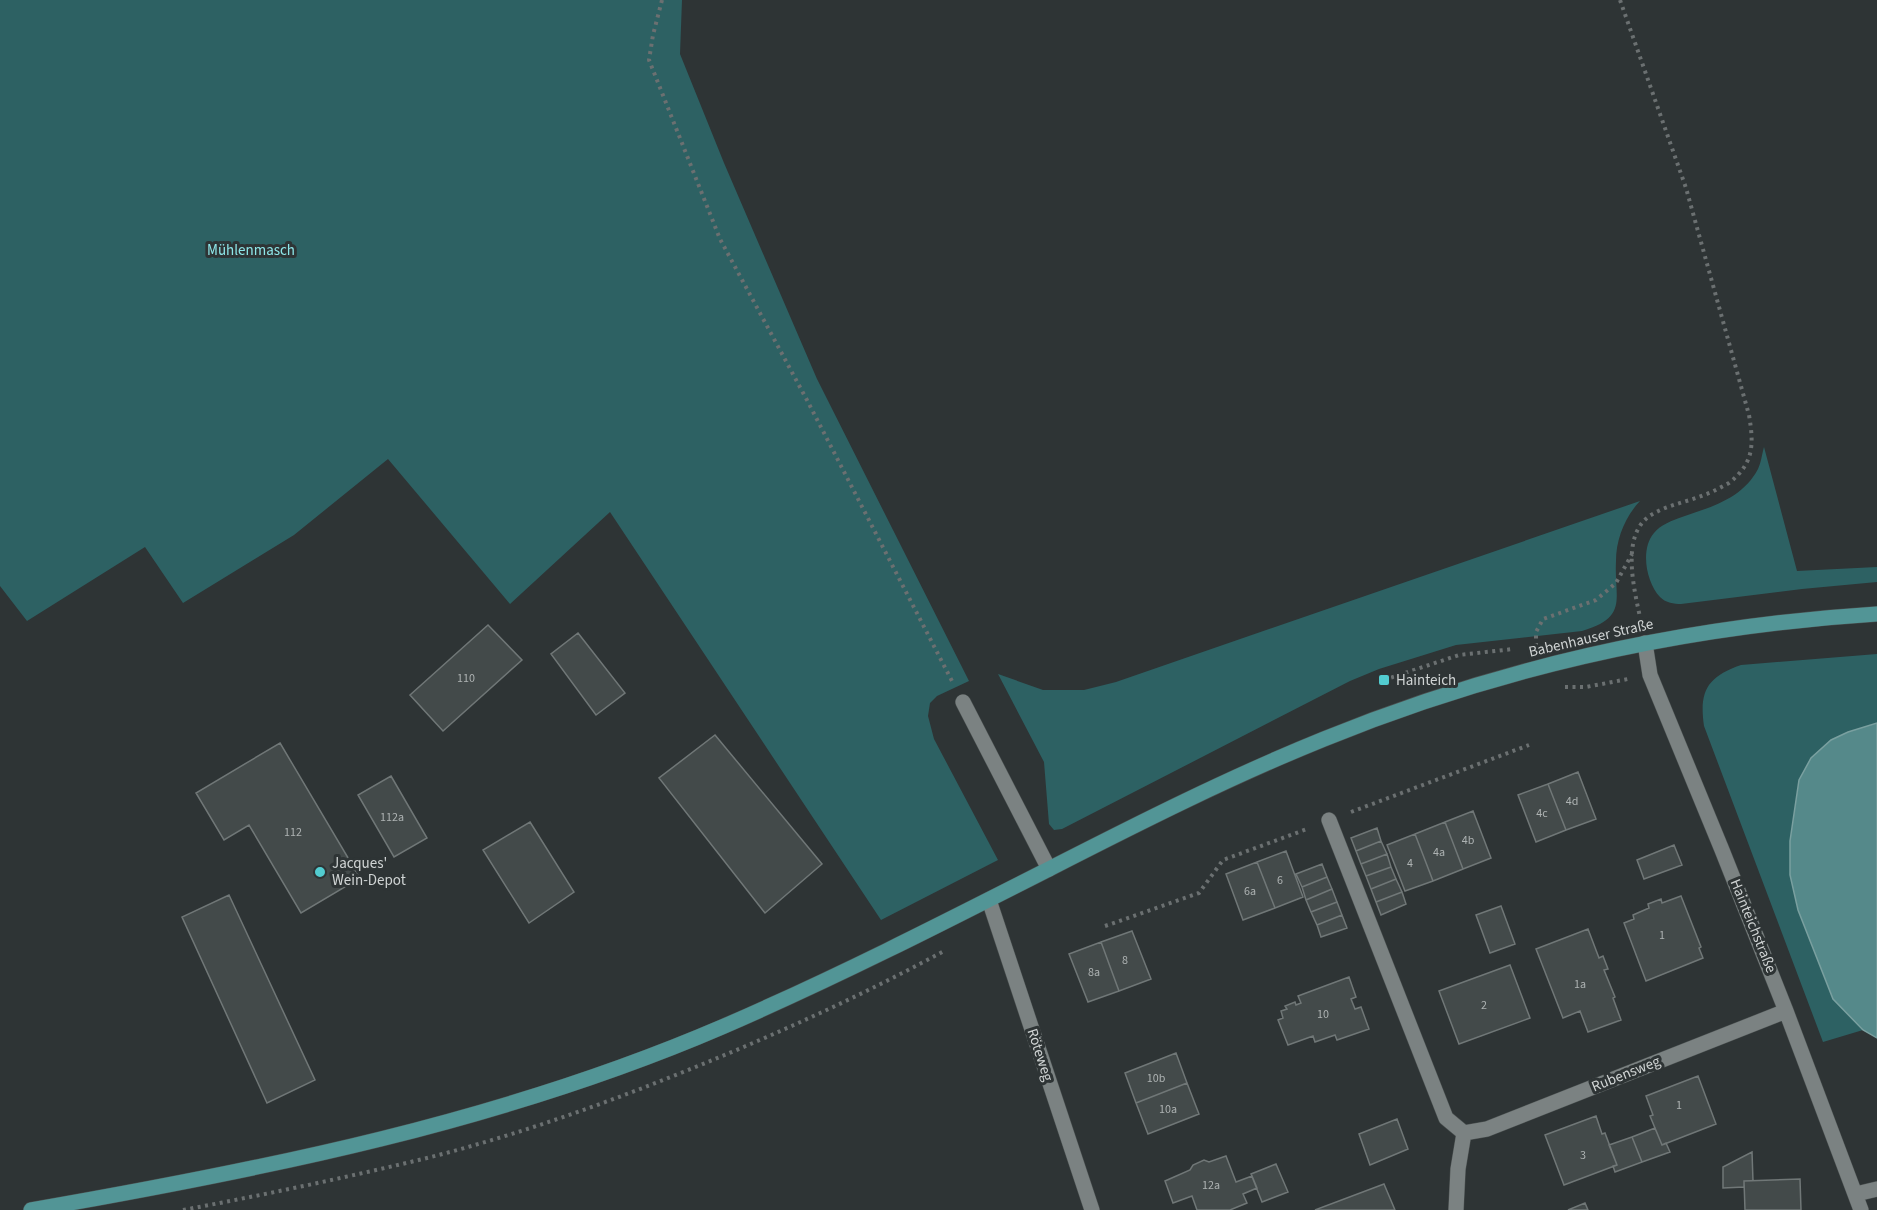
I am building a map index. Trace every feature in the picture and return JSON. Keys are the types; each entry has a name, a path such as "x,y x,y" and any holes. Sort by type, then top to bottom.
{"main road":[{"name":"Babenhauser Straße","path":"41,1209 326,1153 446,1124 556,1090 646,1058 724,1026 989,900 1169,808 1322,739 1493,679 1645,643 1730,628 1877,614"}],"street":[{"name":"Hainteichstraße","path":"1645,643 1650,675 1786,1011 1861,1210"},
{"path":"963,702 1049,869"},
{"path":"1329,820 1446,1118 1464,1133 1458,1169 1456,1210"},
{"name":"Röteweg","path":"989,900 1092,1210"},
{"name":"Rubensweg","path":"1464,1133 1487,1129 1786,1011"},
{"path":"1856,1194 1877,1189"}],"path":[{"path":"662,0 649,60 720,239 808,402 963,702"},
{"path":"1620,0 1686,188 1749,416 1753,444 1746,465 1730,483 1648,517 1633,541 1632,575 1645,643"},
{"path":"1536,646 1536,632 1543,619 1596,600 1616,583 1632,553"},
{"path":"1558,688 1586,687 1650,675"}],"green space":[{"name":"Mühlenmasch","path":"0,0 682,0 680,54 724,163 817,379 969,681 937,696 930,703 928,716 934,739 998,860 881,920 610,512 510,604 388,459 294,535 183,603 145,547 27,621 0,586"},
{"path":"1764,447 1797,571 1877,567 1877,582 1681,604 1670,603 1662,599 1651,583 1646,565 1647,548 1654,533 1671,521 1735,495 1758,469"},
{"path":"1640,501 1626,521 1618,545 1616,605 1607,620 1597,626 1582,631 1456,645 1379,669 1350,681 1062,829 1054,830 1049,824 1044,762 998,674 1043,690 1084,690 1116,682"},
{"path":"1877,654 1877,723 1848,732 1799,780 1790,841 1790,875 1798,910 1833,999 1863,1030 1823,1042 1704,726 1703,703 1713,680 1741,665"}],"shaded area":[{"path":"1877,723 1877,1038 1863,1030 1833,999 1798,910 1790,875 1790,841 1799,780 1811,758 1831,740"}],"building":[{"path":"488,625 522,660 443,731 410,695"},
{"path":"578,633 625,693 596,715 551,654"},
{"path":"715,735 822,864 765,913 659,778"},
{"path":"280,743 360,878 301,913 249,825 224,840 196,793"},
{"path":"1578,772 1596,819 1566,830 1548,784"},
{"path":"391,776 427,838 394,857 358,795"},
{"path":"1548,784 1566,830 1536,842 1518,795"},
{"path":"1473,811 1491,858 1463,869 1445,822"},
{"path":"530,822 574,892 529,923 483,850"},
{"path":"1445,822 1463,869 1433,881 1415,834"},
{"path":"1377,828 1381,841 1356,851 1351,838"},
{"path":"1415,834 1433,881 1405,891 1387,845"},
{"path":"1381,841 1387,854 1361,864 1356,851"},
{"path":"1674,845 1682,865 1644,879 1637,860"},
{"path":"1286,851 1303,897 1275,908 1257,862"},
{"path":"1387,854 1391,867 1366,876 1361,864"},
{"path":"1257,862 1275,908 1243,920 1226,874"},
{"path":"1322,864 1327,877 1302,887 1296,874"},
{"path":"1391,867 1396,879 1371,889 1366,876"},
{"path":"1327,877 1332,889 1306,900 1302,887"},
{"path":"1396,879 1402,892 1376,902 1371,889"},
{"path":"1332,889 1337,902 1311,912 1306,900"},
{"path":"1402,892 1406,904 1381,915 1376,902"},
{"path":"229,895 315,1080 267,1103 182,917"},
{"path":"1681,896 1703,958 1646,981 1624,923 1634,919 1633,915 1649,908 1648,904 1661,899 1662,903"},
{"path":"1337,902 1342,915 1317,925 1311,912"},
{"path":"1501,906 1515,944 1490,953 1476,915"},
{"path":"1342,915 1347,928 1321,937 1317,925"},
{"path":"1588,929 1599,958 1603,956 1608,969 1604,970 1621,1020 1588,1032 1580,1011 1563,1018 1536,949"},
{"path":"1132,931 1151,979 1119,991 1101,942"},
{"path":"1101,942 1119,991 1088,1002 1069,954"},
{"path":"1510,965 1530,1018 1459,1044 1439,991"},
{"path":"1349,977 1356,997 1351,999 1355,1009 1361,1007 1369,1029 1337,1040 1335,1035 1315,1042 1313,1036 1288,1045 1278,1020 1283,1018 1281,1011 1287,1009 1285,1006 1295,1002 1296,1005 1301,1003 1298,996"},
{"path":"1176,1053 1187,1083 1136,1103 1125,1073"},
{"path":"1698,1076 1716,1124 1662,1145 1650,1116 1653,1115 1646,1096"},
{"path":"1187,1083 1199,1114 1148,1134 1136,1103"},
{"path":"1596,1116 1617,1165 1564,1185 1545,1135"},
{"path":"1397,1119 1408,1149 1370,1165 1359,1134"},
{"path":"1655,1128 1662,1145 1666,1143 1670,1152 1642,1162 1632,1137"},
{"path":"1632,1137 1642,1162 1615,1172 1613,1166 1617,1165 1609,1145"},
{"path":"1752,1152 1753,1181 1744,1181 1744,1187 1723,1188 1723,1167"},
{"path":"1226,1156 1236,1182 1252,1176 1257,1188 1243,1194 1247,1203 1230,1210 1197,1210 1192,1196 1173,1203 1165,1181 1190,1170 1193,1165 1204,1160 1209,1162"},
{"path":"1276,1164 1288,1192 1262,1202 1251,1174"},
{"path":"1800,1179 1801,1210 1745,1210 1744,1181"},
{"path":"1384,1184 1395,1210 1315,1210"},
{"path":"1585,1203 1588,1210 1568,1210"}],"place":[{"name":"Hainteich","path":"1384,680"},
{"name":"Jacques' Wein-Depot","path":"320,872"}]}
